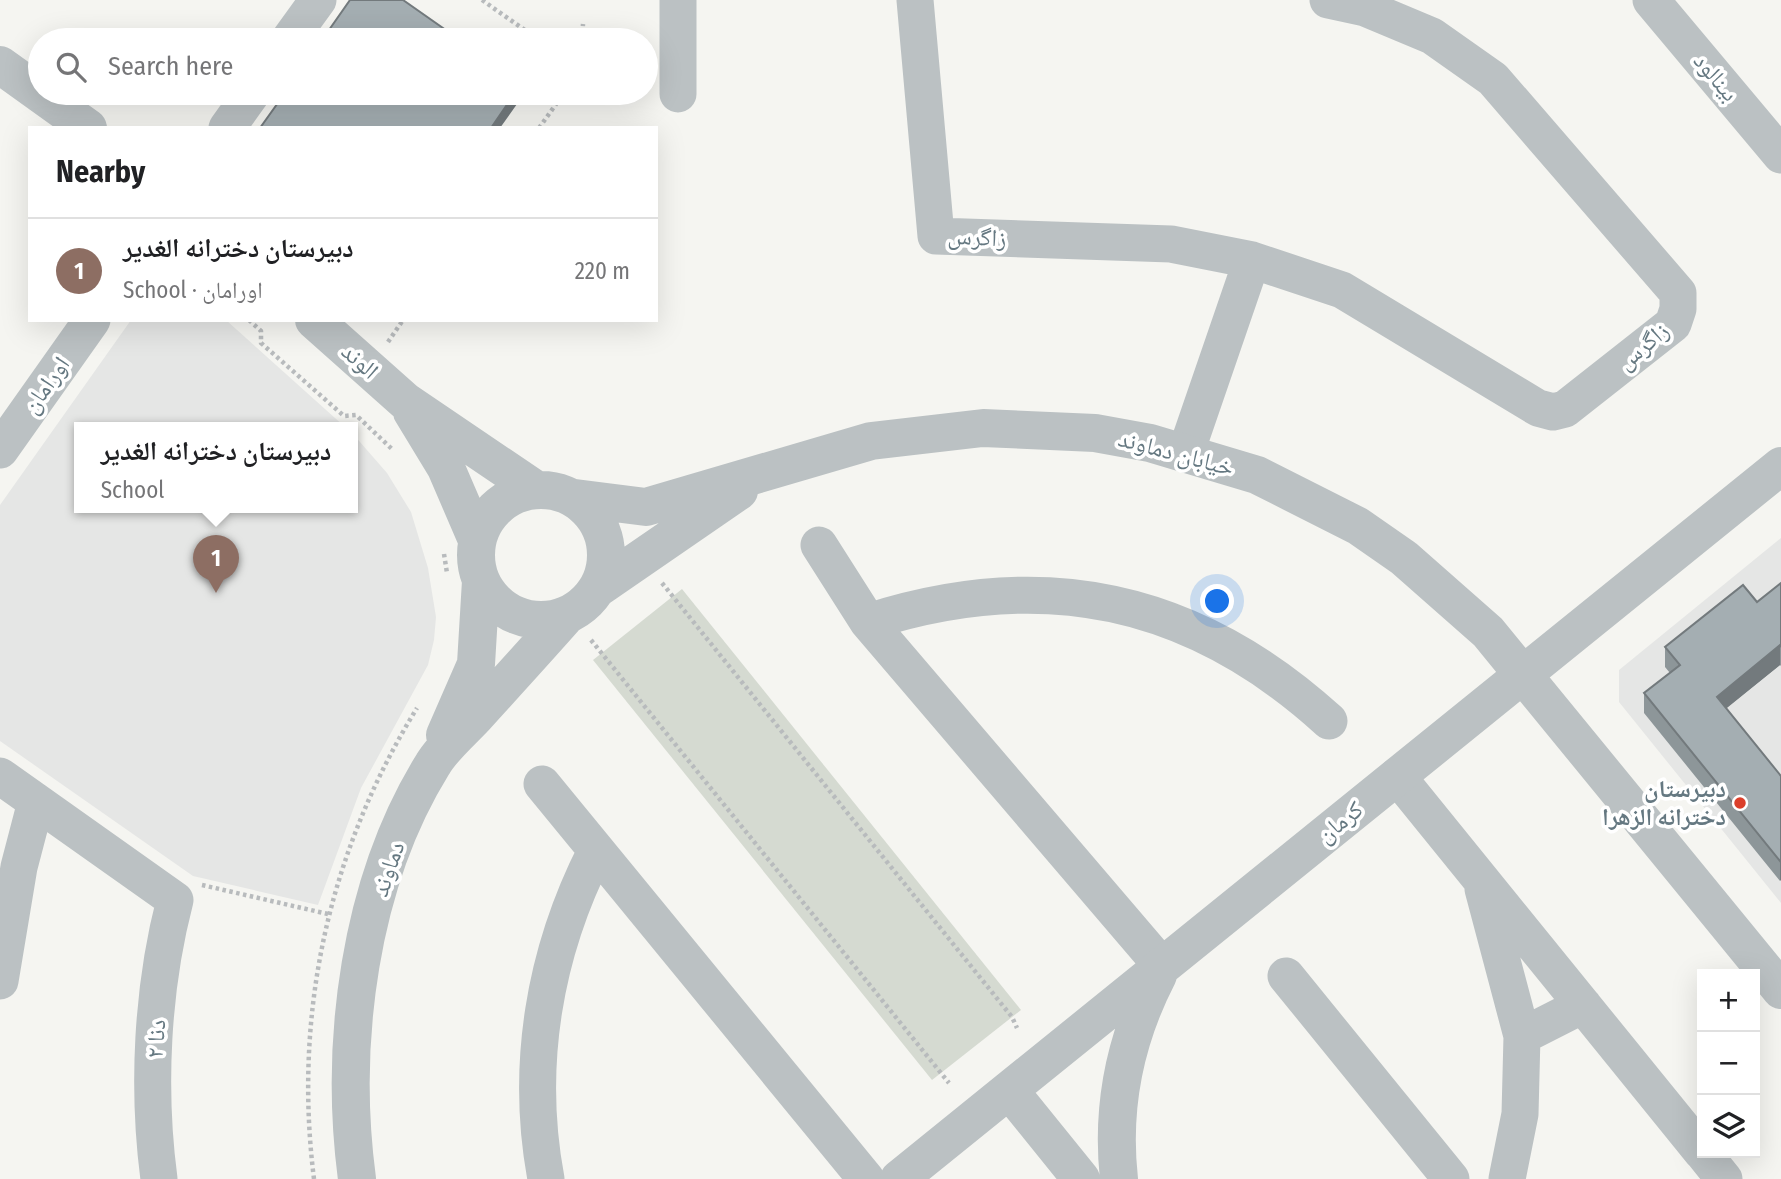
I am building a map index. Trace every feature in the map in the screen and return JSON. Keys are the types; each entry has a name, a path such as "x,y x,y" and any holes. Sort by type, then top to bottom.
{"street":[{"path":"298,28 318,0"},
{"path":"678,0 678,94"},
{"name":"زاگرس","path":"915,0 936,236 1171,244 1252,260 1342,290 1538,408 1553,412 1565,409 1674,324 1678,293 1493,79 1433,36 1365,8 1328,0"},
{"name":"بینالود","path":"1650,0 1781,155"},
{"path":"0,65 28,85"},
{"path":"56,105 85,126"},
{"path":"228,126 243,105"},
{"path":"1186,452 1252,260"},
{"name":"اورامان","path":"1,447 91,322"},
{"name":"الوند","path":"316,322 405,401"},
{"path":"405,401 535,489"},
{"path":"405,401 446,468 459,541 475,560 464,581 476,664 433,763"},
{"name":"خیابان دماوند","path":"575,498 646,507 871,441 983,428 1095,433 1186,452 1257,475 1358,526 1448,593 1524,673 1781,990"},
{"name":"کرمان","path":"899,1179 1781,466"},
{"path":"598,588 764,474"},
{"path":"459,541 484,521 497,505 515,494 535,489 555,491 575,498 591,511 607,548 606,569 598,588 585,604 578,625 527,619 508,611 464,581"},
{"path":"819,545 868,622 1162,967 1145,998 1124,1066 1116,1131 1119,1179"},
{"path":"868,622 944,601 1000,595 1045,595 1101,602 1178,623 1219,641 1295,691 1329,721"},
{"name":"دماوند","path":"357,1179 349,1084 359,973 371,918 389,860 433,763 578,625"},
{"path":"0,776 36,802 189,892"},
{"path":"1397,776 1697,1145"},
{"path":"542,784 866,1179"},
{"path":"0,981 19,867 36,802"},
{"path":"546,1179 537,1105 537,1057 542,1010 552,962 567,917 596,851"},
{"path":"1480,878 1522,1036 1520,1114 1507,1179"},
{"name":"دنا ۲","path":"159,1179 153,1103 161,977 189,892"},
{"path":"1286,976 1451,1179"},
{"path":"1522,1036 1583,1005"},
{"path":"1009,1090 1081,1179"},
{"path":"1708,1158 1724,1179"}],"path":[{"path":"482,0 522,28"},
{"path":"583,24 583,28"},
{"path":"540,126 555,105"},
{"path":"251,322 261,331 261,343 344,416 356,415 396,454"},
{"path":"459,541 464,581"},
{"path":"659,579 1012,1017 1017,1028"},
{"path":"578,625 949,1083"},
{"path":"314,1179 306,1084 309,1024 328,914 349,844 369,795 420,702"},
{"path":"189,892 328,914"}],"shaded area":[{"path":"130,322 228,322 339,422 74,422 74,513 358,513 358,440 387,473 411,512 428,568 436,617 434,640 428,665 361,788 318,905 193,876 0,741 0,505"},
{"name":"دبیرستان دخترانه الزهرا","path":"1781,538 1781,903 1619,702 1619,670"},
{"path":"682,589 1021,1010 932,1080 593,660"}],"building":[{"path":"350,0 403,0 443,28 330,28"},
{"path":"276,105 507,105 492,126 261,126"},
{"path":"1781,583 1781,647 1780,645 1717,697 1781,776 1780,861 1644,693 1680,665 1665,647 1743,585 1757,602"}],"place":[{"name":"دبیرستان دخترانه الغدیر","path":"216,593"},
{"name":"دبیرستان دخترانه الزهرا","path":"1740,803"}]}
